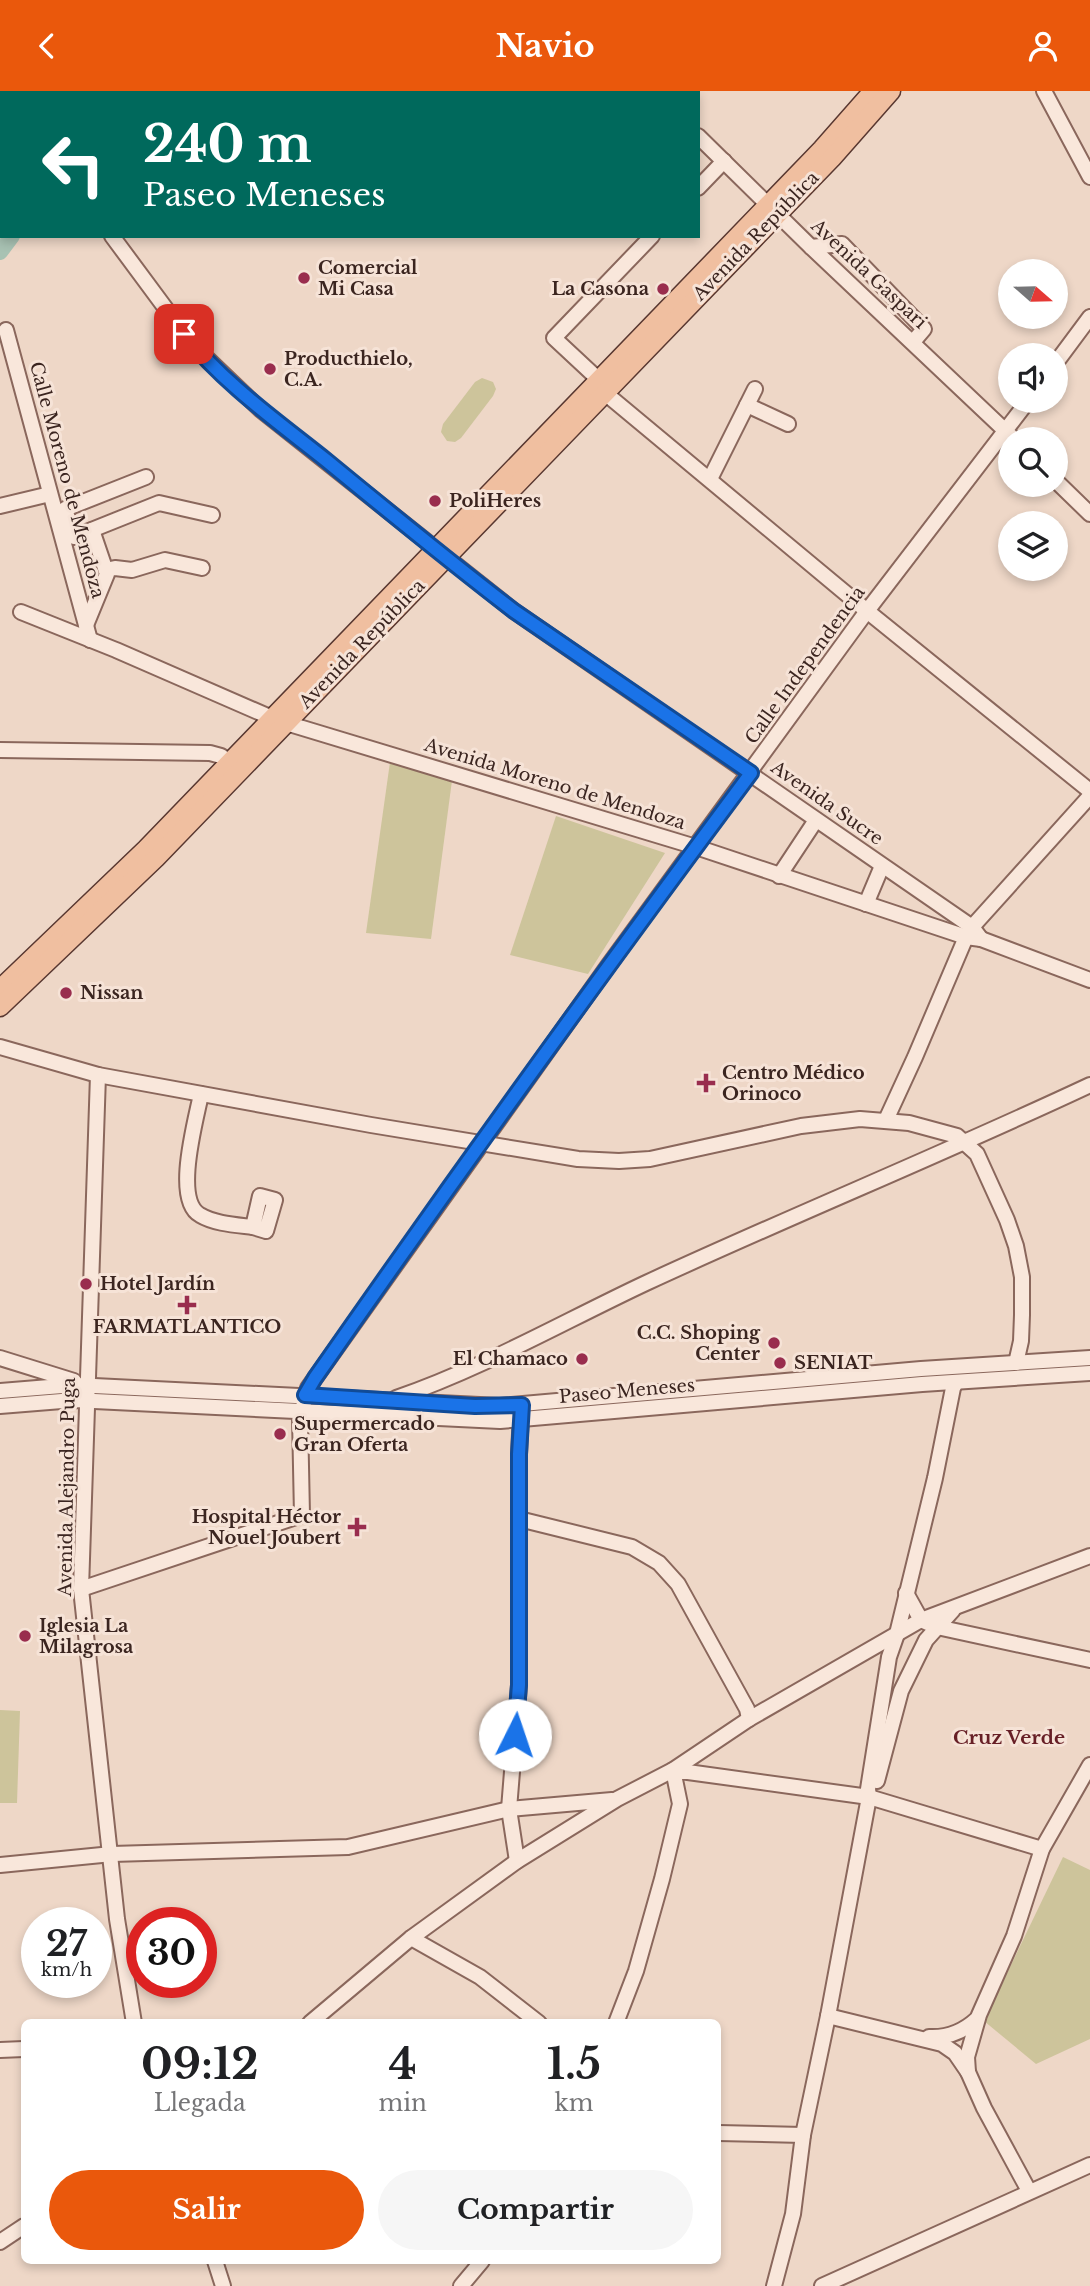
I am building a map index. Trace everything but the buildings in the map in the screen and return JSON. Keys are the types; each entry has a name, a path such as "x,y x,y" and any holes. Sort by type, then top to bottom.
{"main road":[{"name":"Avenida República","path":"0,1007 120,895 235,766 773,209 873,91"},
{"name":"Avenida República","path":"773,209 832,158 891,91"},
{"name":"Avenida República","path":"0,989 235,766"}],"street":[{"path":"1044,91 1090,177"},
{"name":"Avenida Gaspari","path":"700,139 1002,427"},
{"path":"700,186 724,160"},
{"name":"Avenida Sucre","path":"113,238 192,344 261,410 514,611 751,773 973,934"},
{"path":"650,238 554,338 602,386 710,479 1090,794 973,934 886,1120"},
{"path":"811,247 842,244 924,329 913,342"},
{"path":"1068,347 1090,317"},
{"name":"Calle Moreno de Mendoza","path":"6,330 90,640"},
{"path":"710,479 755,389"},
{"path":"747,405 788,424"},
{"name":"Calle Independencia","path":"303,1402 336,1348 482,1143 867,611 998,450"},
{"path":"146,477 65,509 74,537 159,503 212,515"},
{"path":"1068,489 1084,499 1090,514"},
{"path":"0,506 50,494"},
{"path":"86,625 107,574 92,530"},
{"path":"106,570 132,570 165,560 202,568"},
{"path":"21,612 279,720"},
{"name":"Avenida Moreno de Mendoza","path":"279,720 696,847 866,904 973,934 1090,980"},
{"path":"0,750 210,753 221,756 235,766"},
{"path":"779,876 816,820"},
{"path":"866,904 882,866"},
{"path":"0,1047 98,1075 578,1159 650,1159 811,1125 860,1119 909,1123 957,1136 977,1154 987,1172 1016,1247 1022,1277 1021,1341 1016,1363"},
{"name":"Avenida Alejandro Puga","path":"98,1075 81,1589 117,1919 133,2019"},
{"path":"388,1401 438,1384 646,1283 967,1143 1090,1085"},
{"path":"201,1094 186,1174 190,1205 198,1215 212,1220 253,1227"},
{"path":"0,1358 88,1393"},
{"name":"Paseo Meneses","path":"0,1391 53,1386 88,1393 303,1402 388,1401 475,1406 522,1405 1090,1358"},
{"name":"Paseo Meneses","path":"303,1402 474,1421 520,1420 1090,1373"},
{"path":"914,1661 906,1593 956,1382"},
{"name":"Paseo Meneses","path":"0,1406 54,1401 88,1393"},
{"path":"81,1589 302,1515 303,1402"},
{"path":"517,1861 509,1809 519,1685 522,1405"},
{"path":"519,1519 632,1547 659,1563 678,1584 747,1709 749,1719"},
{"path":"315,2019 411,1938 517,1861 617,1799 673,1770 749,1719 909,1628 956,1607 1090,1556"},
{"path":"869,1797 867,1789 889,1657 909,1628 906,1593"},
{"path":"774,2286 793,2214 803,2135 869,1797 877,1781 901,1691 914,1661 926,1640 956,1607"},
{"path":"956,1607 951,1619 964,1633"},
{"path":"909,1628 937,1627 1090,1660"},
{"path":"889,1657 903,1648 914,1661"},
{"path":"968,2072 967,2057 978,2018 1014,1936 1042,1849 1090,1765"},
{"path":"673,1770 869,1797 1042,1849"},
{"path":"618,2019 636,1971 680,1804 673,1770"},
{"path":"0,1865 112,1854 348,1847 509,1809 617,1799"},
{"path":"411,1938 480,1977 534,2019"},
{"path":"828,2016 942,2043 955,2053 968,2072 984,2108 1029,2191"},
{"path":"921,2037 940,2038 957,2033 978,2018"},
{"path":"0,2050 21,2049"},
{"path":"721,2133 803,2135"},
{"path":"822,2286 1090,2165"},
{"path":"0,2242 21,2228"},
{"path":"216,2264 223,2286"},
{"path":"461,2286 479,2264"}],"shaded area":[{"path":"482,378 493,382 496,389 493,396 461,438 455,442 447,441 441,432 443,424 475,382"},
{"path":"391,755 453,773 431,939 366,933"},
{"path":"556,816 665,853 588,974 510,955"},
{"path":"0,1710 20,1711 17,1803 0,1803"},
{"path":"1063,1857 1090,1870 1090,2039 1036,2064 984,2021"}],"waterway":[{"path":"0,252 10,238"}],"place":[{"name":"Comercial Mi Casa","path":"304,278"},
{"name":"La Casona","path":"663,289"},
{"name":"Producthielo, C.A.","path":"270,369"},
{"name":"PoliHeres","path":"435,501"},
{"name":"Nissan","path":"66,993"},
{"name":"Centro Médico Orinoco","path":"706,1083"},
{"name":"Hotel Jardín","path":"86,1284"},
{"name":"FARMATLANTICO","path":"187,1305"},
{"name":"C.C. Shoping Center","path":"774,1343"},
{"name":"El Chamaco","path":"582,1359"},
{"name":"SENIAT","path":"780,1363"},
{"name":"Supermercado Gran Oferta","path":"280,1434"},
{"name":"Hospital Héctor Nouel Joubert","path":"357,1527"},
{"name":"Iglesia La Milagrosa","path":"25,1636"}],"district":[{"name":"Cruz Verde","path":"1009,1737"}],"route":[{"path":"184,334 215,369 261,410 477,583 751,773 670,881 305,1395 475,1406 522,1405 519,1454 519,1685 515,1735"}]}
